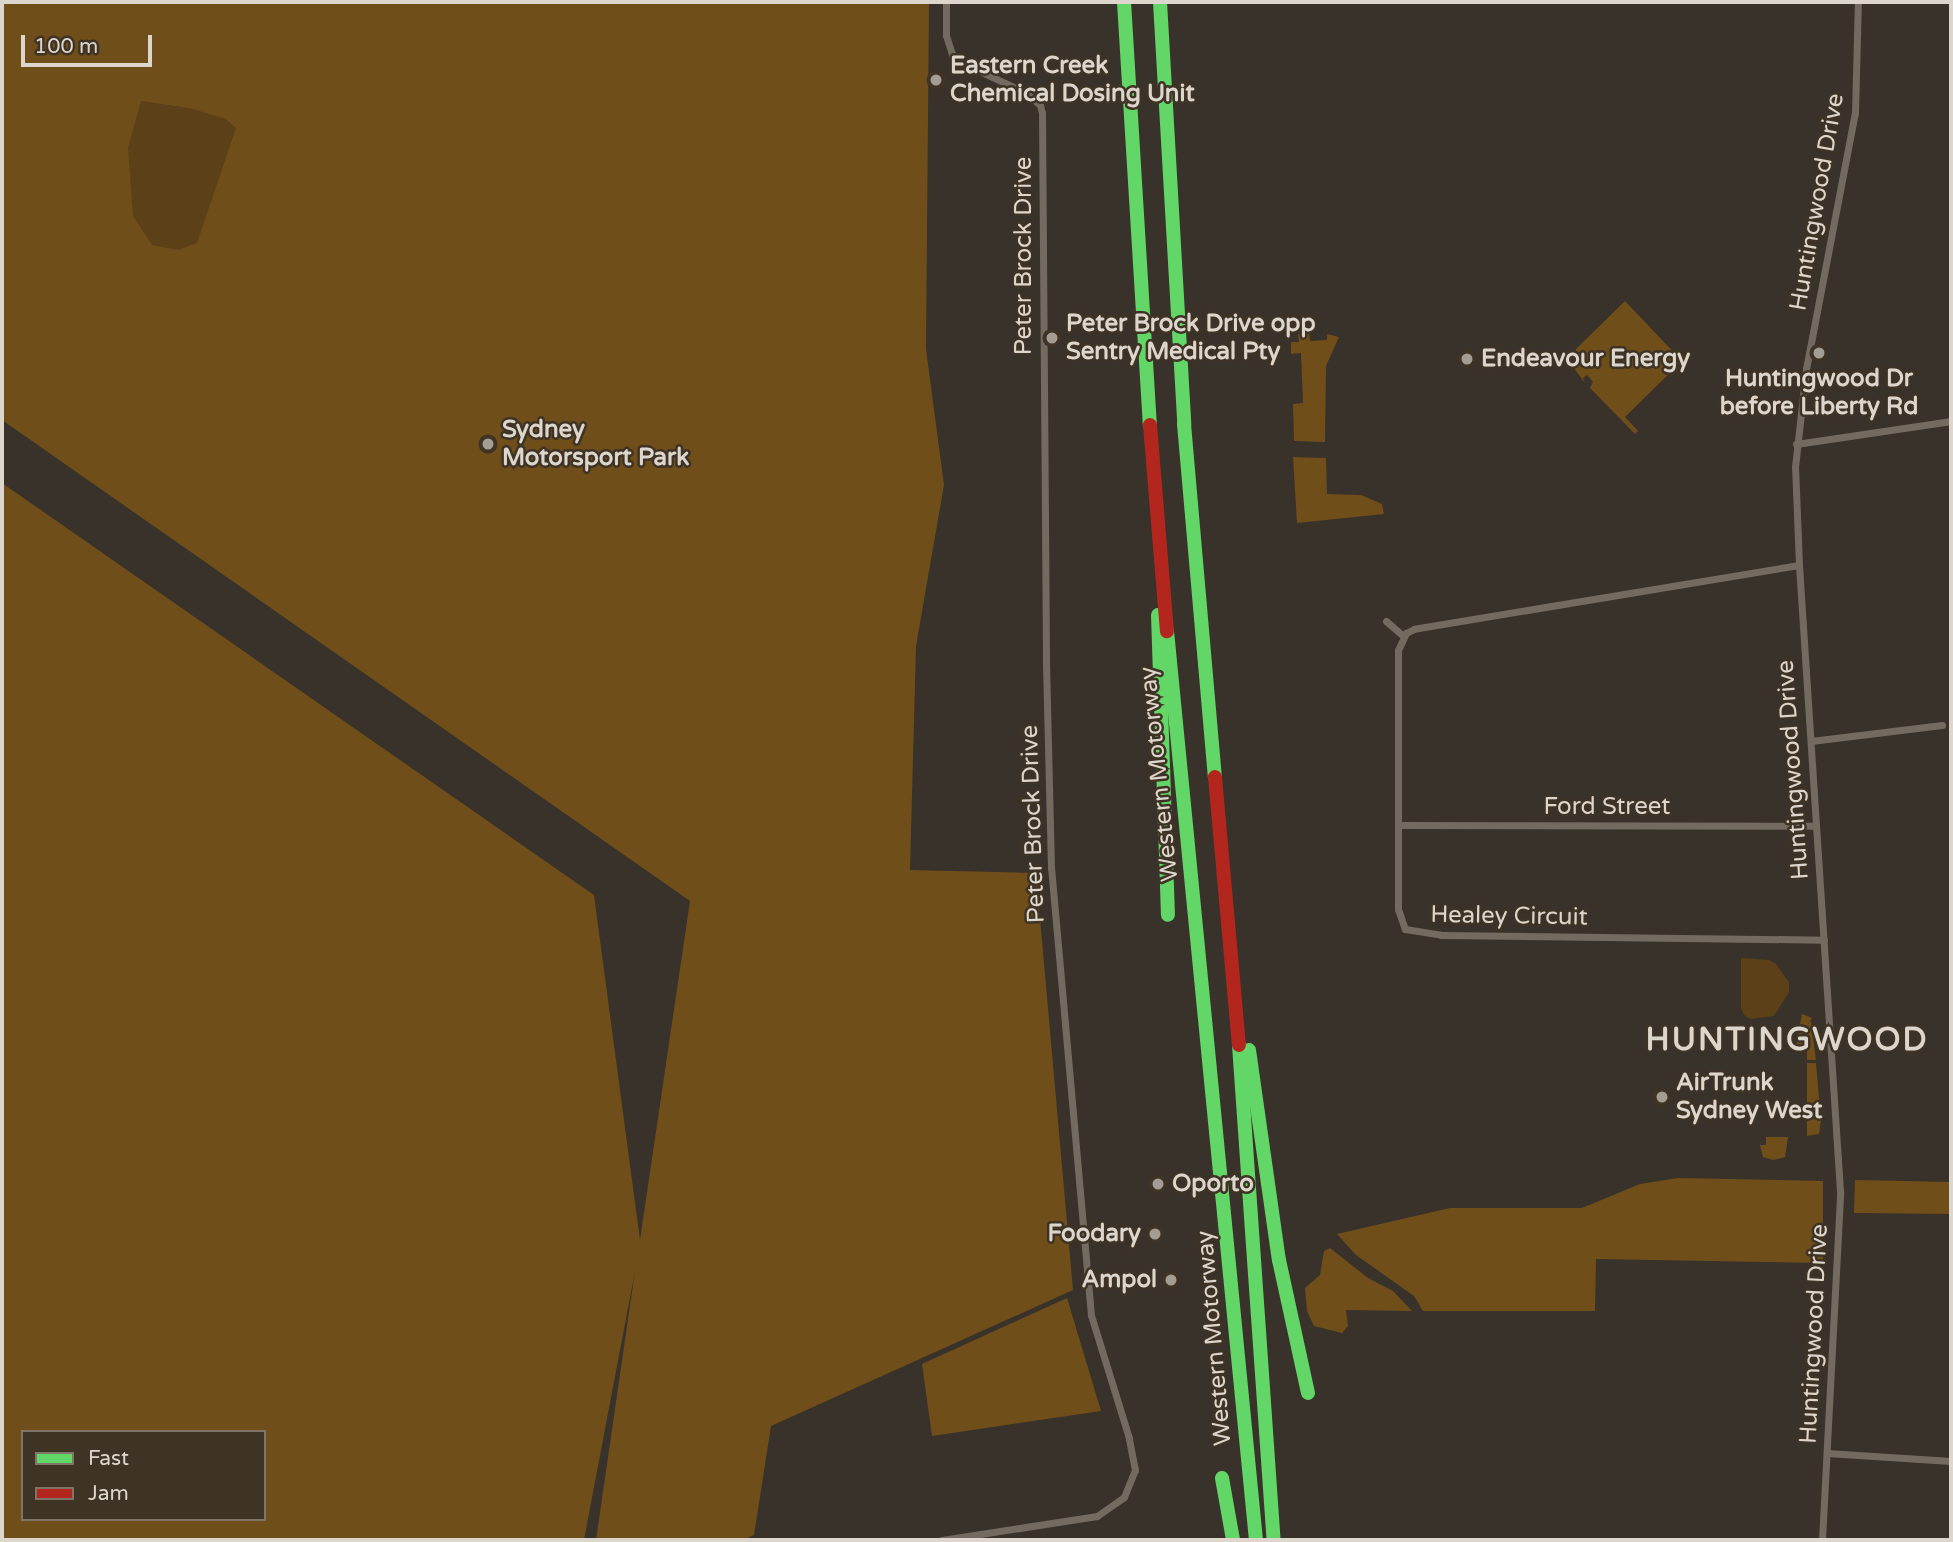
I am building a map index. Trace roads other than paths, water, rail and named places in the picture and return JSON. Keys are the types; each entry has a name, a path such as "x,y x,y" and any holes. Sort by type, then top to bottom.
{"highway":[{"name":"Western Motorway","path":"1125,2 1142,327 1159,547 1256,1540"},
{"name":"Western Motorway","path":"1160,2 1184,424 1237,1022 1274,1540"},
{"path":"1159,547 1157,636 1164,734 1168,915"},
{"path":"1237,1022 1246,1028 1279,1260 1308,1393"},
{"path":"1223,1478 1233,1540"}],"street":[{"name":"Peter Brock Drive","path":"942,1540 1097,1516 1124,1497 1135,1470 1129,1438 1091,1315 1051,868 1046,632 1042,113 1040,105 1026,93 971,67 952,54 946,35 946,2"},
{"name":"Huntingwood Drive","path":"1822,1540 1840,1191 1799,565 1796,444 1806,369 1855,113 1858,2"},
{"path":"1796,444 1951,421"},
{"path":"1386,621 1403,636 1414,629 1799,565"},
{"name":"Healey Circuit","path":"1403,636 1398,650 1398,909 1400,922 1413,933 1824,940"},
{"path":"1811,741 1942,725"},
{"name":"Ford Street","path":"1398,825 1816,827"},
{"path":"1827,1453 1951,1461"}],"place":[{"name":"Eastern Creek Chemical Dosing Unit","path":"936,80"},
{"name":"Peter Brock Drive opp Sentry Medical Pty","path":"1052,338"},
{"name":"Huntingwood Dr before Liberty Rd","path":"1819,353"},
{"name":"Endeavour Energy","path":"1467,359"},
{"name":"Sydney Motorsport Park","path":"488,444"},
{"name":"AirTrunk Sydney West","path":"1662,1097"},
{"name":"Oporto","path":"1158,1184"},
{"name":"Foodary","path":"1155,1234"},
{"name":"Ampol","path":"1171,1280"}],"district":[{"name":"HUNTINGWOOD","path":"1787,1040"}]}
